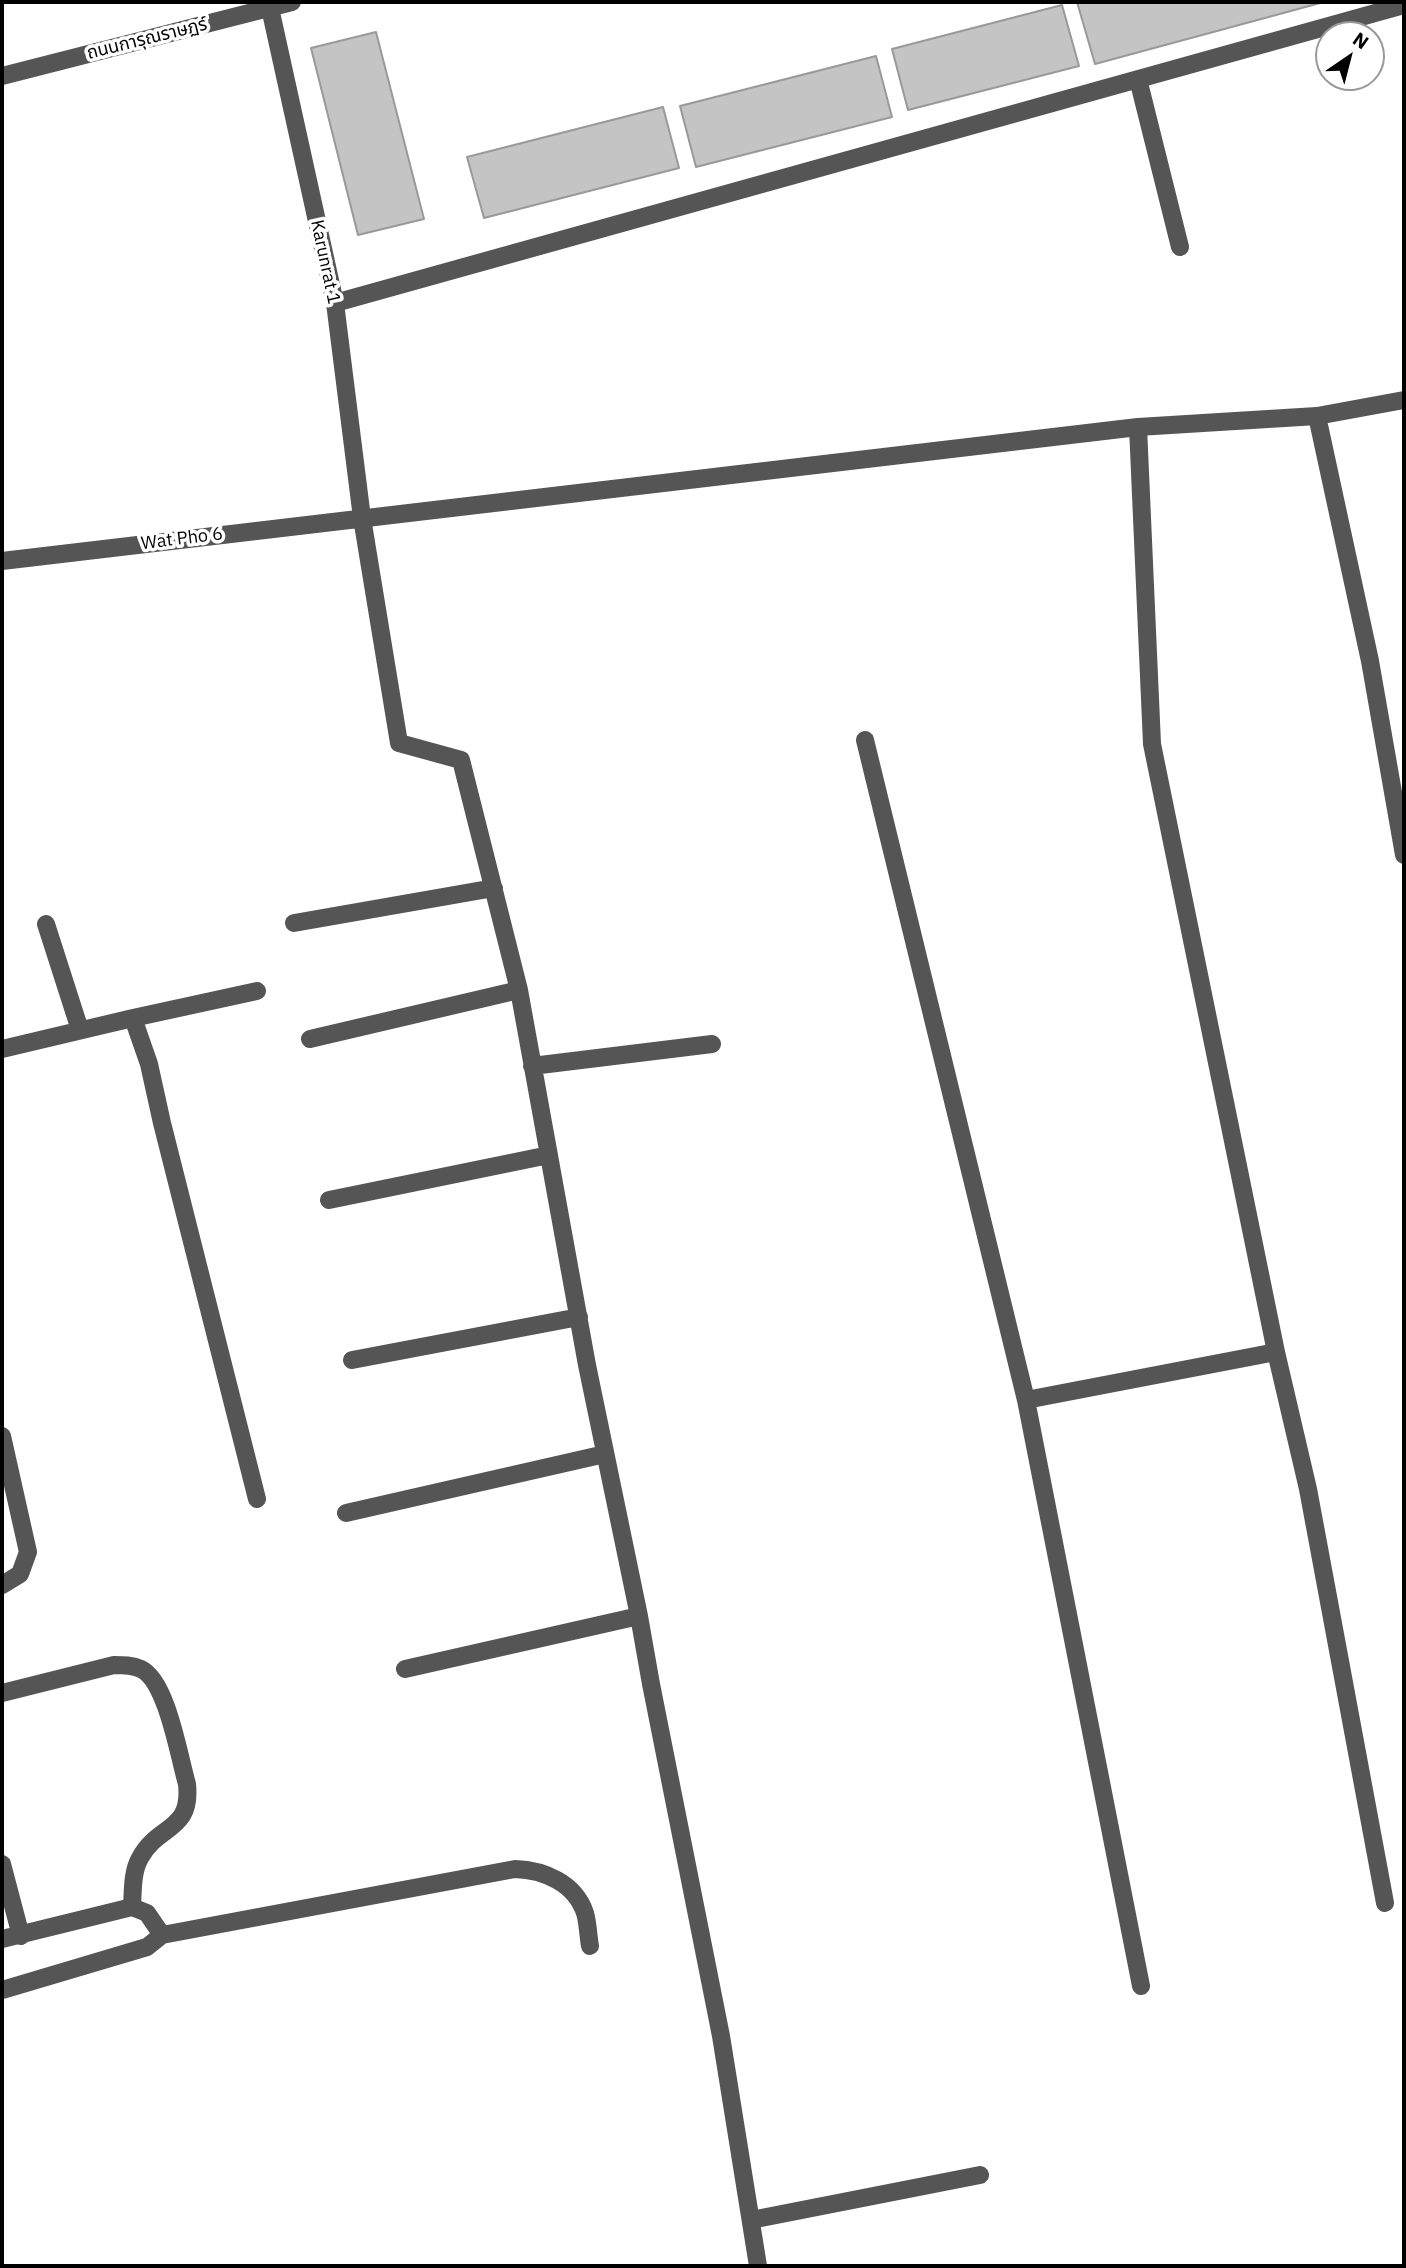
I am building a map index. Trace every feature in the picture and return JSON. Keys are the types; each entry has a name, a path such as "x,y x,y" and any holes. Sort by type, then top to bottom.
{"street":[{"name":"ถนนการุณราษฏร์","path":"2,75 292,2"},
{"path":"335,303 1404,5"},
{"name":"Karunrat 1","path":"271,8 335,303 362,519 399,743 461,760 494,888"},
{"path":"1138,79 1180,247"},
{"name":"Wat Pho 6","path":"2,561 1138,427 1317,416 1404,400"},
{"path":"1317,416 1370,661 1404,855"},
{"path":"1138,427 1152,744 1276,1352 1308,1489 1385,1903"},
{"path":"865,740 1026,1400 1141,1986"},
{"path":"293,923 494,888 519,990 605,1454 721,2036 758,2266"},
{"path":"46,924 80,1030"},
{"path":"310,1039 519,990"},
{"path":"2,1049 257,991"},
{"path":"133,1018 149,1063 257,1499"},
{"path":"533,1066 712,1044"},
{"path":"329,1200 549,1155"},
{"path":"352,1360 579,1317"},
{"path":"1026,1400 1276,1352"},
{"path":"2,1436 28,1552 20,1574 2,1585"},
{"path":"346,1513 605,1454"},
{"path":"405,1669 639,1616"},
{"path":"2,1693 114,1665 130,1665 143,1670 154,1679 163,1697 187,1784 188,1798 185,1813 149,1845 140,1858 135,1871 132,1907"},
{"path":"2,1864 21,1936"},
{"path":"2,1990 147,1947 162,1935 515,1869 533,1870 550,1876 572,1891 585,1914 590,1945"},
{"path":"2,1939 132,1907 147,1913 162,1935"},
{"path":"751,2220 980,2175"}],"building":[{"path":"1077,2 1324,2 1095,64"},
{"path":"1062,5 1079,66 908,110 892,49"},
{"path":"376,32 424,219 358,235 311,48"},
{"path":"876,56 892,117 696,167 680,106"},
{"path":"663,107 679,168 484,218 467,157"}]}
